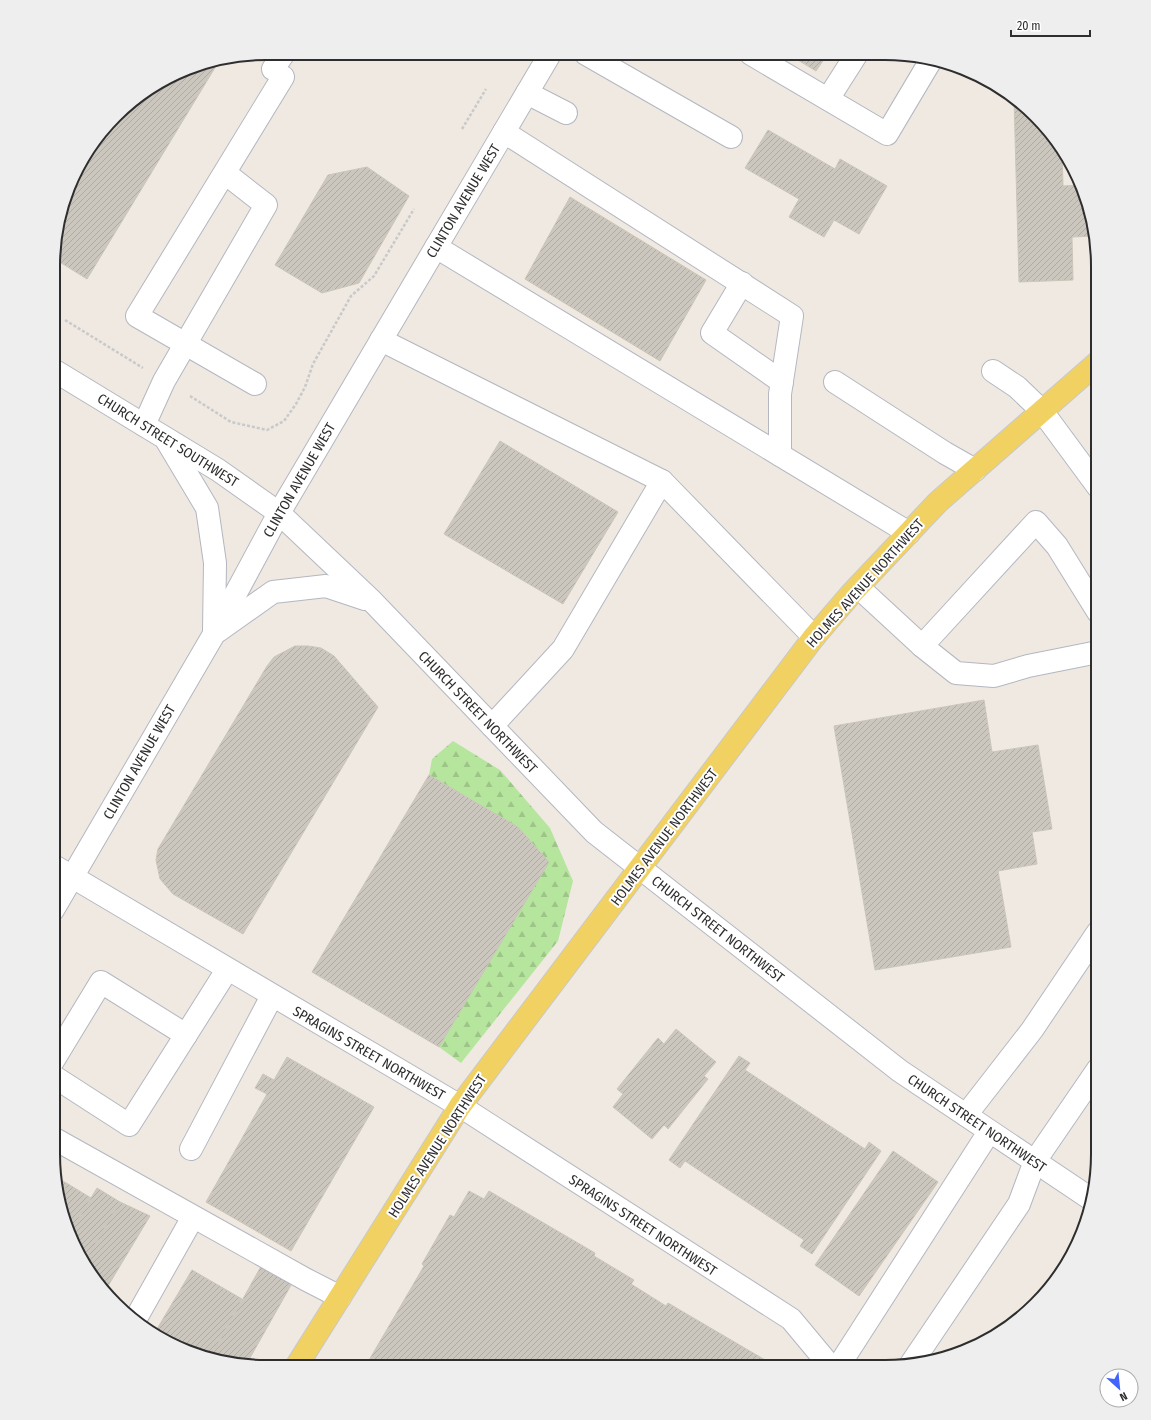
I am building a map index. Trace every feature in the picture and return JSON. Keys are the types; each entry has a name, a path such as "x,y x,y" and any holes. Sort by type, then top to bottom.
{"main road":[{"name":"HOLMES AVENUE NORTHWEST","path":"300,1360 460,1106 814,637 858,587 938,502 1091,368"}],"street":[{"name":"CLINTON AVENUE WEST","path":"60,900 214,634 279,514 546,60"},
{"path":"596,60 731,138"},
{"path":"761,60 887,134 928,65"},
{"path":"828,99 853,60"},
{"path":"255,384 137,316 225,173 280,66"},
{"path":"527,93 566,114"},
{"path":"504,132 792,316 782,382 780,455"},
{"path":"144,425 164,381 266,205 225,173"},
{"path":"436,247 909,533"},
{"path":"742,283 712,333 782,382"},
{"path":"381,340 662,480 814,637"},
{"path":"993,371 1016,387 1042,411 1091,478"},
{"name":"CHURCH STREET SOUTHWEST","path":"60,374 218,470 279,514"},
{"path":"835,382 945,453 975,470"},
{"path":"166,438 207,508 215,563 214,634"},
{"path":"492,726 563,649 662,480"},
{"name":"CHURCH STREET NORTHWEST","path":"279,514 372,601 594,832 900,1071 1087,1196"},
{"path":"922,646 1036,522 1057,546 1091,601"},
{"path":"214,634 273,592 326,586 372,601"},
{"path":"858,587 922,646 956,672 994,676 1028,666 1091,653"},
{"name":"SPRAGINS STREET NORTHWEST","path":"60,869 227,970 460,1106 790,1319 825,1360"},
{"path":"966,1116 1032,1030 1091,942"},
{"path":"60,1081 129,1125 227,970"},
{"path":"60,1049 101,982 186,1035"},
{"path":"191,1149 272,996"},
{"path":"915,1357 1019,1204 1035,1161 1091,1079"},
{"path":"842,1360 989,1132"},
{"path":"60,1142 340,1297"},
{"path":"138,1315 193,1216"}],"path":[{"path":"462,129 486,89"},
{"path":"190,396 231,422 267,430 284,421 296,404 305,387 313,364 350,296 374,276 414,209"},
{"path":"65,320 146,370"}],"green space":[{"path":"453,741 500,770 550,828 573,881 558,941 461,1063 439,1047 548,862 518,827 429,775 432,759"}],"building":[{"path":"798,60 824,60 816,71"},
{"path":"216,66 87,279 60,262 60,253 64,226 71,200 81,175 88,163 111,130 130,111 175,81"},
{"path":"1014,106 1031,120 1040,130 1062,162 1063,186 1074,185 1084,213 1089,236 1072,237 1073,280 1019,282"},
{"path":"768,130 835,169 840,159 887,186 859,234 834,220 824,237 789,217 799,199 745,168"},
{"path":"367,167 409,196 359,283 322,293 275,265 328,175"},
{"path":"570,197 706,280 660,361 525,279"},
{"path":"500,441 618,512 563,604 444,534"},
{"path":"295,646 321,648 334,656 378,707 243,934 173,894 160,879 156,860 158,849 267,666 274,657"},
{"path":"984,700 992,752 1038,745 1052,829 1032,832 1037,864 998,871 1011,947 875,970 834,726"},
{"path":"429,775 518,827 549,862 439,1047 312,972"},
{"path":"676,1029 716,1062 704,1076 708,1079 668,1129 664,1125 652,1139 613,1107 623,1094 617,1089 658,1038 664,1044"},
{"path":"739,1056 750,1063 745,1070 865,1149 869,1142 881,1151 812,1254 800,1246 804,1240 685,1161 680,1168 669,1160"},
{"path":"287,1057 374,1107 291,1251 206,1202 267,1094 255,1088 263,1074 274,1080"},
{"path":"893,1151 938,1182 859,1296 815,1265"},
{"path":"62,1180 68,1184 64,1191"},
{"path":"68,1184 91,1198 74,1227 67,1207 64,1191"},
{"path":"97,1188 120,1202 88,1257 74,1227"},
{"path":"469,1191 484,1199 489,1191 595,1253 594,1256 634,1280 631,1284 666,1306 668,1303 765,1360 369,1360 424,1266 422,1264 450,1215 454,1217"},
{"path":"120,1202 150,1216 108,1286 88,1257"},
{"path":"264,1261 295,1278 249,1359 213,1353"},
{"path":"192,1270 242,1299 213,1353 175,1339 157,1328"}]}
